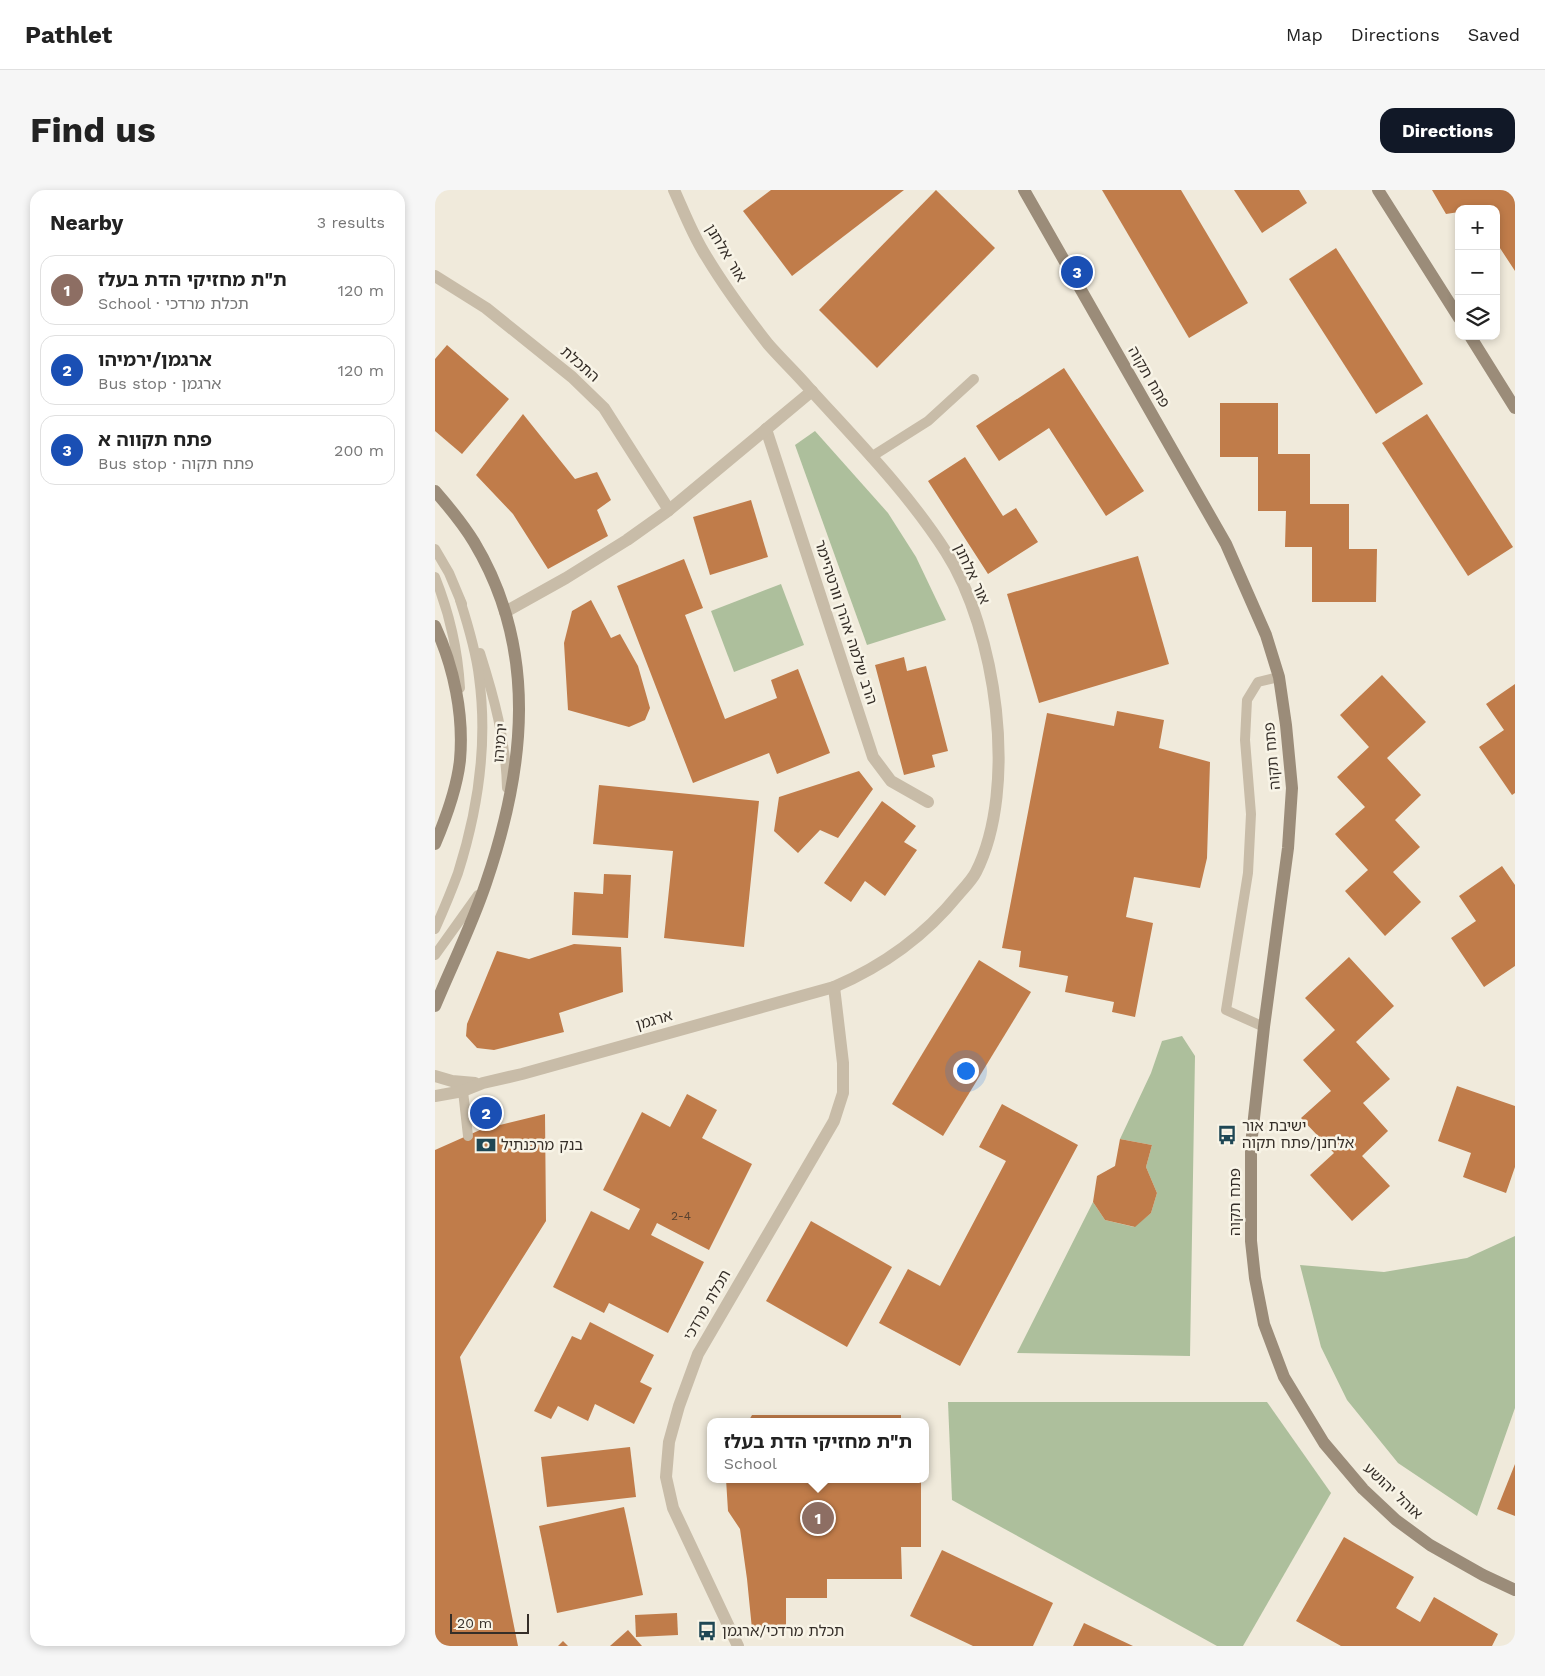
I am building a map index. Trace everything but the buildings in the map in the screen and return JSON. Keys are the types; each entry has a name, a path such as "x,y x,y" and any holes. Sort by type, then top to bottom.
{"street":[{"name":"אור אלחנן","path":"674,190 705,255 769,344 902,491 947,553 968,596 985,648 996,705 999,758 997,791 988,844 975,874 926,931 860,976 834,986"},
{"name":"פתח תקוה","path":"1025,190 1226,544 1266,635 1279,678 1292,788 1288,848 1264,1027 1251,1145 1251,1241 1255,1278 1264,1324 1284,1377"},
{"path":"1378,190 1455,312"},
{"name":"התכלת","path":"435,276 486,308 572,377 604,408 669,510"},
{"path":"1472,340 1515,408"},
{"path":"505,612 566,578 627,540 669,510 812,391"},
{"name":"הרב שלמה אהרן וורטהיימר","path":"766,429 873,757 891,781 928,802"},
{"name":"ירמיהו","path":"435,491 474,542 489,571 512,636 517,661 519,698 518,747 507,809 486,885 435,1006"},
{"path":"435,626 451,669 457,696 460,727 460,760 455,787 435,844"},
{"name":"ארגמן","path":"435,1096 523,1074 834,986"},
{"name":"תכלת מרדכי","path":"738,1646 673,1508 666,1477 669,1442 679,1406 698,1354 834,1121 843,1093 843,1063 834,986"},
{"name":"ארגמן","path":"435,1076 459,1082 483,1084"},
{"name":"אוהל יהושע","path":"1284,1377 1324,1443 1370,1495 1397,1520 1430,1545 1483,1575 1515,1590"}],"lane":[{"path":"871,457 928,421 974,379"},
{"path":"435,549 449,574 460,600 493,691 507,765 507,809"},
{"path":"435,578 447,613 456,652 460,686 460,727"},
{"path":"435,929 457,875 467,842 475,809 479,778 482,709 479,678 473,643 460,600"},
{"path":"1264,1027 1226,1010 1248,872 1251,814 1245,740 1247,700 1258,682 1279,678"},
{"path":"435,955 486,885"},
{"path":"463,1090 468,1136"}],"green space":[{"path":"815,431 888,513 916,557 946,620 867,645 795,445"},
{"path":"781,584 804,645 734,672 711,611"},
{"path":"1182,1036 1195,1056 1190,1356 1017,1353 1093,1202 1105,1220 1134,1227 1151,1213 1157,1193 1146,1167 1152,1145 1120,1139 1151,1073 1162,1041"},
{"path":"1515,1236 1515,1408 1477,1516 1398,1463 1347,1400 1321,1347 1300,1265 1384,1272 1467,1258"},
{"path":"948,1402 1267,1402 1331,1493 1243,1646 1217,1646 952,1500"}],"place":[{"name":"פתח תקווה א","path":"1077,272"},
{"name":"ארגמן/ירמיהו","path":"486,1113"},
{"name":"ישיבת אור אלחנן/פתח תקוה","path":"1227,1135"},
{"name":"בנק מרכנתיל","path":"486,1145"},
{"name":"ת\"ת מחזיקי הדת בעלז","path":"818,1518"},
{"name":"תכלת מרדכי/ארגמן","path":"707,1631"}]}
